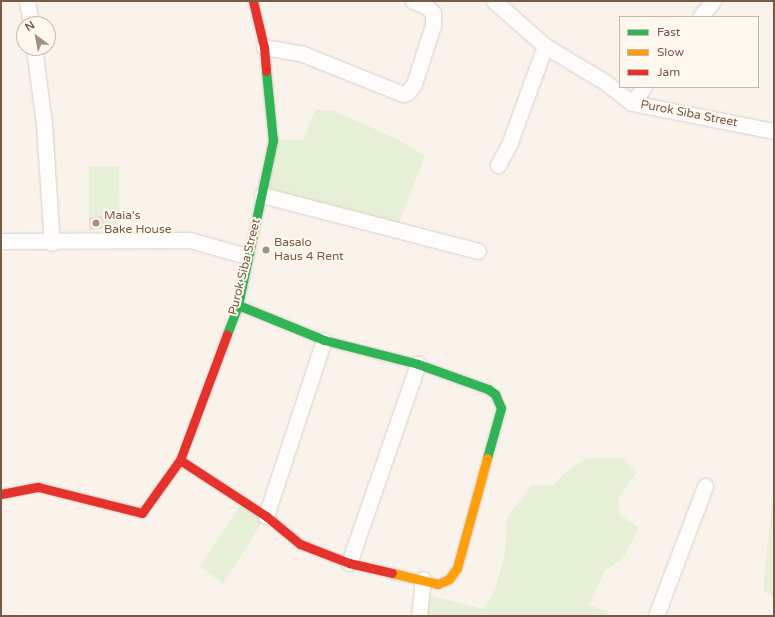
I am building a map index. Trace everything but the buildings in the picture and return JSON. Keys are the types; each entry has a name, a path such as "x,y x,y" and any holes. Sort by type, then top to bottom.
{"street":[{"path":"28,1 29,16"},
{"name":"Purok Siba Street","path":"1,494 38,487 140,513 145,510 180,460 238,305 246,256 262,195 273,142 264,47 253,1"},
{"path":"264,47 303,54 403,94 408,92 414,84 433,25 433,13 426,6 413,1"},
{"path":"701,16 713,1"},
{"name":"Purok Siba Street","path":"496,2 545,46 605,82 632,103 774,131"},
{"path":"498,165 510,142 545,46"},
{"path":"35,56 44,124 52,243"},
{"path":"632,103 643,88"},
{"path":"262,195 478,251"},
{"path":"1,241 52,243 190,240 246,256"},
{"path":"180,460 266,516 300,544 349,563 423,579 438,584 449,579 457,568 500,408 499,400 488,389 418,364 324,340 238,305"},
{"path":"266,516 324,340"},
{"path":"349,563 418,364"},
{"path":"656,616 705,486"},
{"path":"419,616 423,579"}],"green space":[{"path":"316,109 337,112 399,140 425,156 398,225 265,192 273,139 303,140"},
{"path":"119,166 120,232 102,231 104,216 89,217 89,167"},
{"path":"587,458 623,458 637,472 618,499 620,515 639,528 623,558 605,571 589,605 608,612 606,616 424,616 425,594 483,609 495,590 505,553 507,518 532,485 553,486 562,475"},
{"path":"774,479 774,597 763,591"},
{"path":"241,504 264,519 223,584 200,566"}],"traffic: fast":[{"path":"227,334 238,305 273,141 266,71"},
{"path":"238,305 324,340 418,364 488,389 495,394 501,408 487,458"}],"traffic: slow":[{"path":"392,573 438,584 449,579 457,568 487,458"}],"traffic: jam":[{"path":"253,1 264,47 266,71"},
{"path":"1,494 38,487 142,513 180,460 227,334"},
{"path":"180,460 266,516 300,544 349,563 392,573"}],"place":[{"name":"Maia's Bake House","path":"96,223"},
{"name":"Basalo Haus 4 Rent","path":"266,250"}]}
